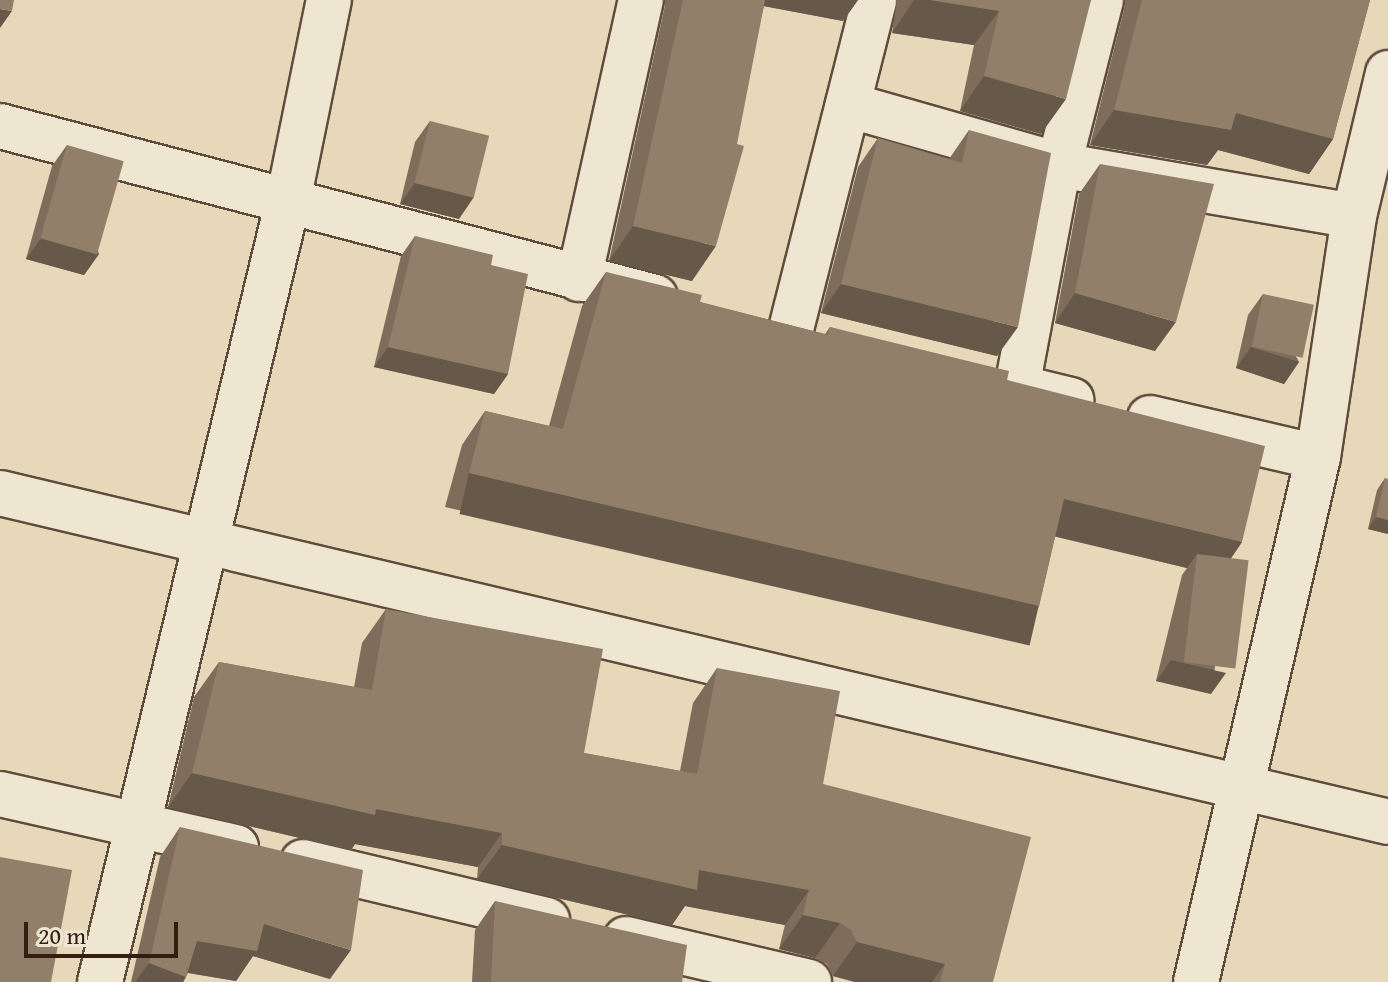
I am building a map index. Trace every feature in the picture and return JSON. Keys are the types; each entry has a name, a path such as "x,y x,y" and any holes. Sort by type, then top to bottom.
{"street":[{"path":"100,982 288,201 329,0"},
{"path":"579,279 641,0"},
{"path":"791,329 874,0"},
{"path":"1017,387 1059,165 1101,0"},
{"path":"1196,982 1318,457 1354,216 1388,73"},
{"path":"848,105 1059,165 1354,216"},
{"path":"0,126 700,308"},
{"path":"746,319 836,341"},
{"path":"972,375 1318,457"},
{"path":"0,493 206,545 1388,822"},
{"path":"0,794 137,823 809,982"}],"building":[{"path":"0,0 14,0 12,11 0,9"},
{"path":"683,0 765,0 737,144 744,146 716,246 633,226"},
{"path":"930,0 1091,0 1066,99 984,76 999,11"},
{"path":"1142,0 1370,0 1333,139 1236,113 1231,130 1114,110"},
{"path":"430,121 489,136 474,198 415,183"},
{"path":"969,130 1051,153 1018,327 841,284 878,138 962,163"},
{"path":"67,145 124,161 97,255 40,238"},
{"path":"1100,164 1214,184 1176,322 1075,293"},
{"path":"415,236 493,255 491,265 528,274 508,374 388,347"},
{"path":"606,272 702,295 700,302 828,335 830,327 1009,371 1007,380 1265,446 1242,542 1064,499 1039,606 469,473 485,411 563,429"},
{"path":"1263,294 1314,305 1303,358 1252,347"},
{"path":"1385,478 1388,479 1388,520 1376,517"},
{"path":"1197,554 1249,560 1235,669 1184,662"},
{"path":"386,609 603,649 584,753 697,774 717,668 840,691 823,784 1031,837 993,982 940,982 945,964 857,942 851,930 840,923 803,915 809,890 699,870 697,890 502,845 502,833 376,809 375,815 192,773 219,662 372,690"},
{"path":"180,827 363,870 351,950 264,924 257,951 197,941 186,977 149,963"},
{"path":"0,857 72,870 51,982 0,982"},
{"path":"495,901 687,945 682,982 491,982"}]}
